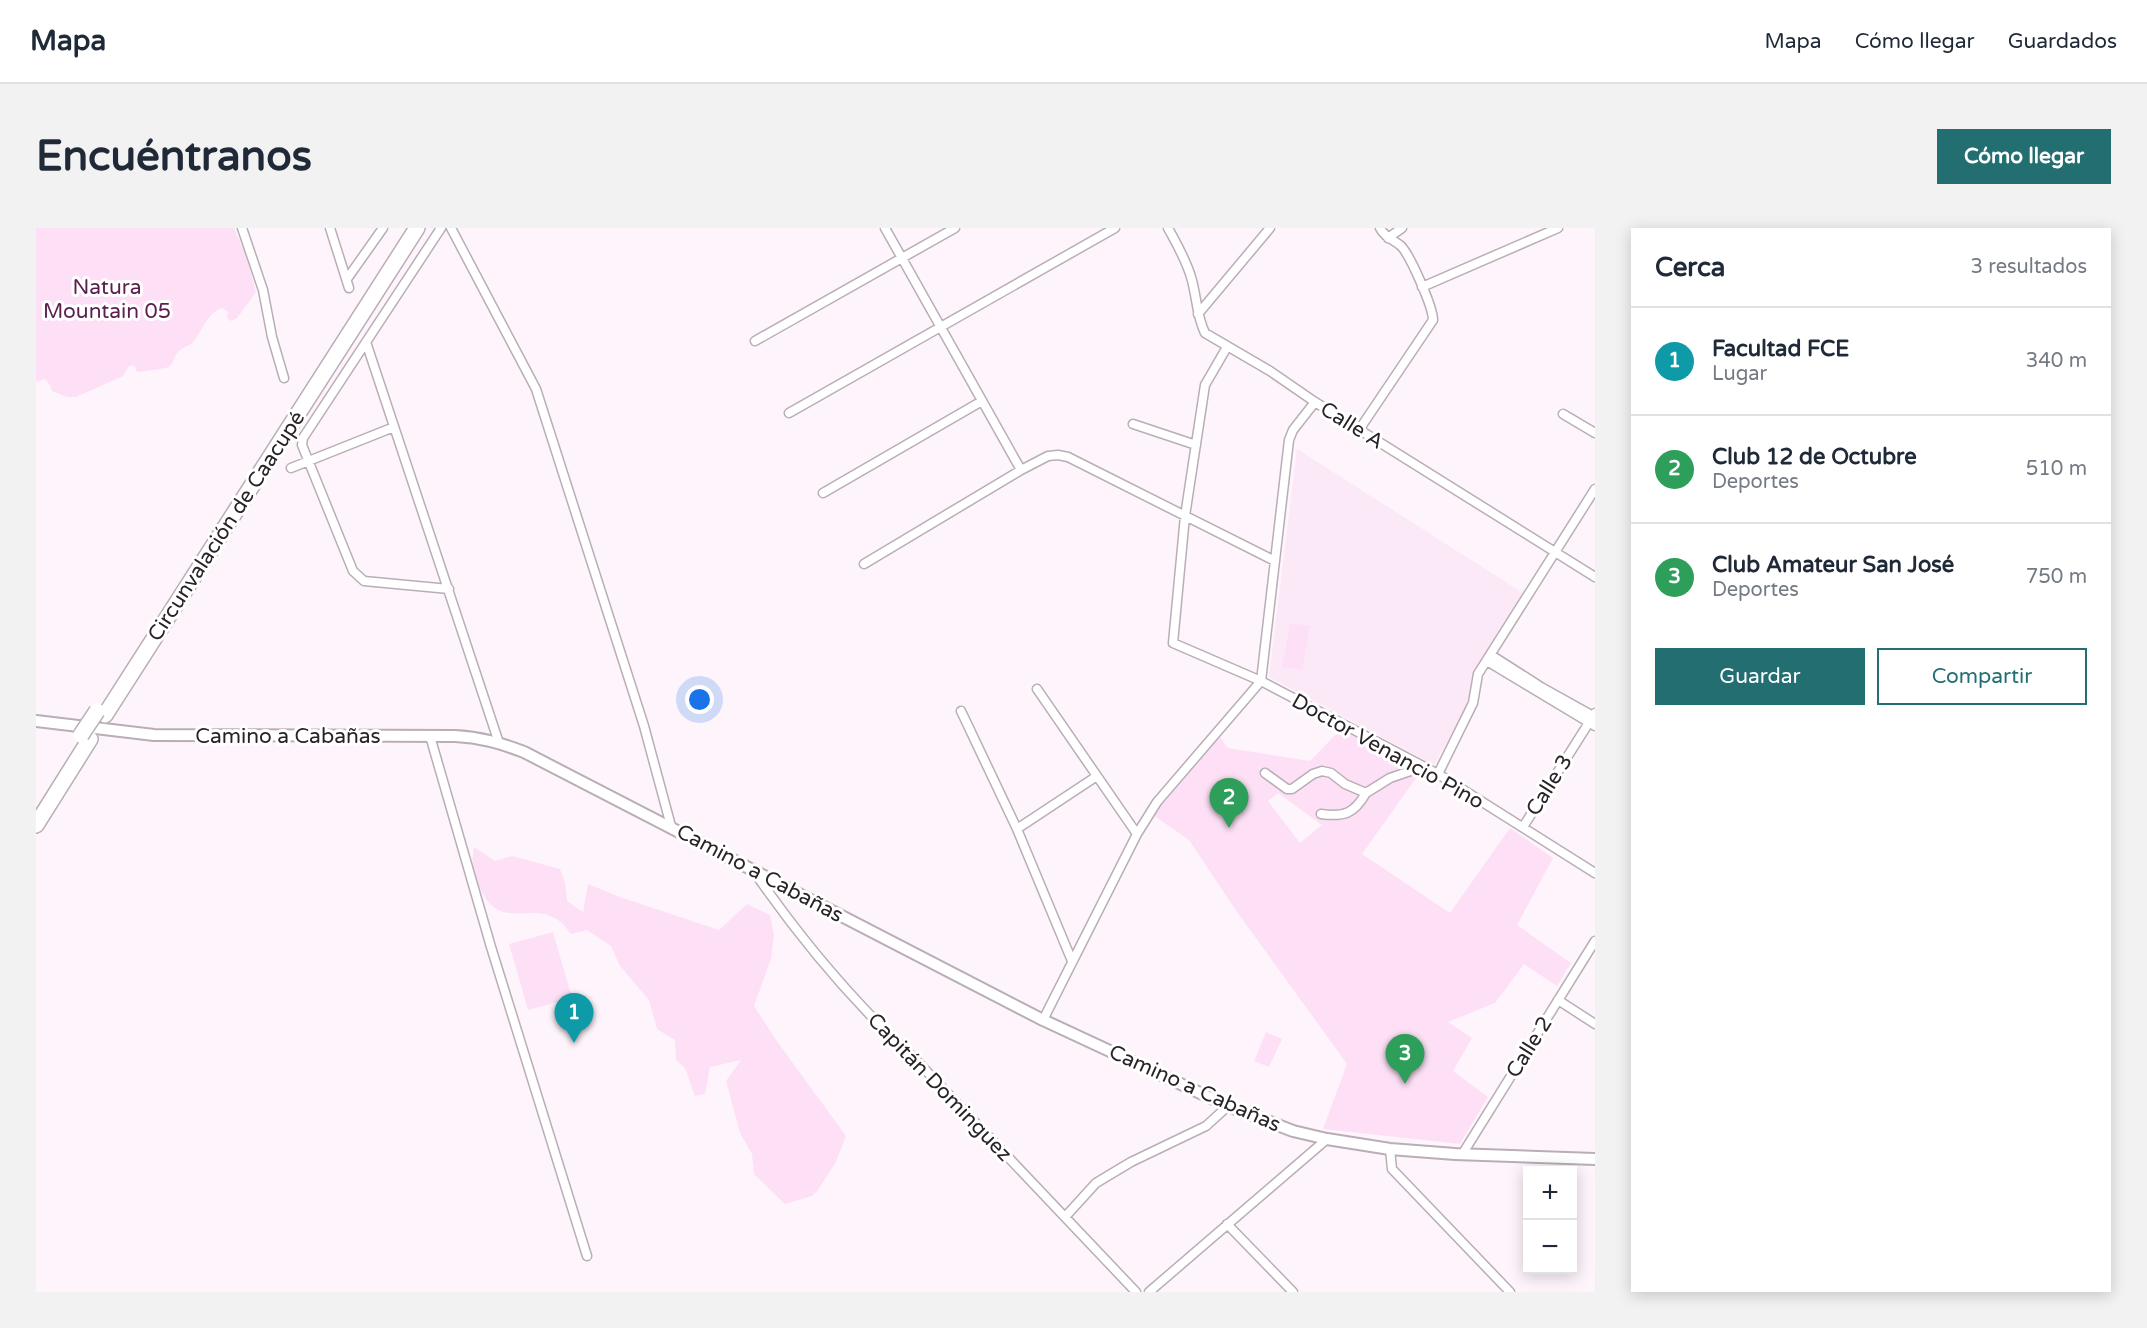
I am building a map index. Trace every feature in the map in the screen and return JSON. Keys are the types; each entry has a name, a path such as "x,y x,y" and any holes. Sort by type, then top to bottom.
{"highway":[{"name":"Circunvalación de Caacupé","path":"36,825 86,737 406,228"},
{"name":"Circunvalación de Caacupé","path":"101,713 417,228"},
{"name":"Circunvalación de Caacupé","path":"36,809 86,737"}],"street":[{"path":"242,228 262,290 284,378"},
{"path":"330,228 348,284 383,228"},
{"path":"441,228 303,438 302,445 356,576 364,581 449,590"},
{"path":"885,228 1021,470"},
{"path":"755,341 955,228"},
{"path":"789,413 1115,228"},
{"name":"Calle A","path":"1168,228 1192,279 1198,314 1205,333 1270,371 1314,402 1595,577"},
{"path":"1198,314 1270,228"},
{"path":"1359,430 1433,320 1431,306 1402,248 1388,238 1380,228"},
{"path":"1388,238 1402,228"},
{"path":"1422,286 1536,232 1558,228"},
{"path":"454,229 536,389 644,726 671,826"},
{"path":"366,342 499,743"},
{"path":"1185,516 1205,385 1227,347"},
{"path":"823,494 982,401"},
{"path":"1043,1020 1137,834 1157,802 1261,681 1289,440 1293,430 1314,402"},
{"path":"1563,414 1595,433"},
{"path":"1133,424 1196,446"},
{"path":"291,468 394,427"},
{"path":"864,564 1021,470 1048,456 1058,455 1068,457 1275,561"},
{"path":"1438,774 1473,703 1478,674 1595,489"},
{"name":"Doctor Venancio Pino","path":"1185,516 1173,643 1261,681 1438,774 1595,873"},
{"path":"1489,658 1593,719"},
{"path":"1037,689 1137,834"},
{"path":"961,711 1017,829 1072,961"},
{"name":"Calle 3","path":"1523,827 1593,719"},
{"name":"Camino a Cabañas","path":"36,721 154,735 477,737 499,743 524,752 671,826 755,873 1043,1020 1228,1106 1293,1131 1390,1149 1595,1159"},
{"path":"430,736 491,947 587,1256"},
{"path":"1321,814 1339,816 1357,809 1366,793 1390,778 1422,766"},
{"path":"1265,773 1287,789 1292,789 1313,774 1322,771 1331,773 1345,784 1366,793"},
{"path":"1017,829 1097,776"},
{"name":"Capitán Dominguez","path":"755,873 828,969 877,1024 916,1060 1136,1292"},
{"name":"Calle 2","path":"1459,1153 1595,941"},
{"path":"1558,1000 1595,1024"},
{"path":"1065,1217 1096,1183 1131,1162 1206,1126 1228,1106"},
{"path":"1149,1292 1327,1139"},
{"path":"1390,1149 1392,1169 1510,1292"},
{"path":"1227,1224 1293,1292"}],"shaded area":[{"path":"1297,449 1523,593 1472,681 1466,708 1434,765 1269,677"}],"green space":[{"name":"Natura Mountain 05","path":"36,228 234,228 246,256 256,292 237,318 231,321 227,318 228,312 222,308 213,313 193,342 177,353 169,367 137,372 134,365 129,366 123,376 76,397 67,397 52,391 45,379 36,382"},
{"path":"1290,623 1310,626 1302,670 1282,667"},
{"path":"1342,728 1421,771 1362,854 1450,913 1510,828 1553,858 1517,925 1571,963 1557,986 1524,964 1495,1003 1448,1022 1472,1038 1453,1071 1488,1097 1460,1144 1323,1129 1347,1064 1235,909 1189,840 1153,815 1220,737 1228,748 1310,761","holes":["1278,793 1322,825 1300,843 1268,801"]},
{"path":"474,847 495,861 512,856 560,869 565,882 567,901 583,912 588,884 719,930 747,904 770,915 774,935 771,959 754,1006 846,1136 836,1162 812,1196 785,1204 754,1174 752,1154 740,1133 726,1081 741,1060 710,1067 705,1094 695,1096 685,1068 676,1060 675,1040 657,1029 649,1000 620,966 611,946 587,930 571,934 560,921 547,915 506,912 497,909 488,901 476,878 473,868"},
{"path":"553,932 572,998 528,1010 509,944"},
{"path":"1266,1032 1282,1039 1269,1067 1254,1061"}],"place":[{"name":"Club 12 de Octubre","path":"1229,828"},
{"name":"Facultad FCE","path":"574,1043"},
{"name":"Club Amateur San José","path":"1405,1084"}]}
